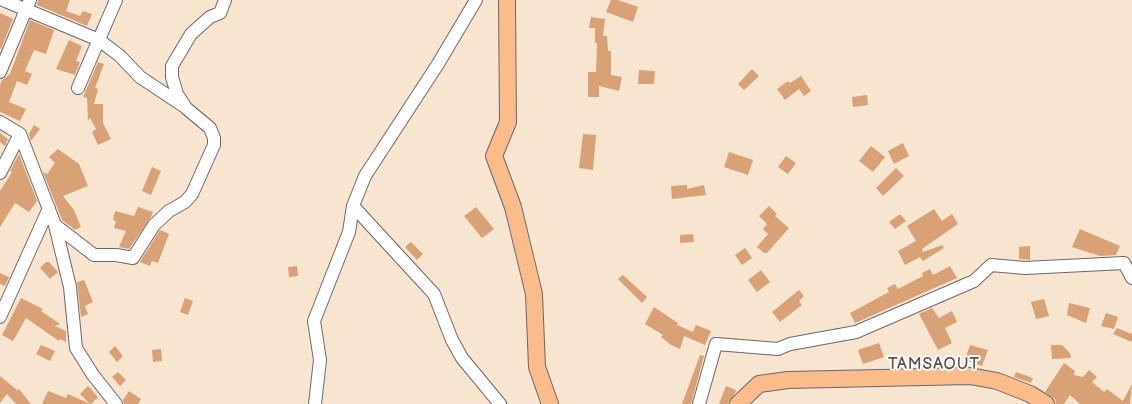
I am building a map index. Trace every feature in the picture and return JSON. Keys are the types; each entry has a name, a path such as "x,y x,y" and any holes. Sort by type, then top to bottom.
{"main road":[{"path":"507,0 508,122 494,156 513,207 534,294 537,368 550,404"},
{"path":"738,404 759,384 769,382 970,376 997,382 1030,394 1046,404"}],"street":[{"path":"3,0 28,5 99,40 120,56 140,77 186,108 210,128 214,146 192,194 154,225 132,258 116,255 94,255 55,225"},
{"path":"78,88 116,0"},
{"path":"186,108 177,94 172,77 172,66 176,55 191,34 210,17 220,13 225,0"},
{"path":"315,404 320,360 314,321 349,232 353,206 365,176 438,64 476,0"},
{"path":"0,72 28,5"},
{"path":"0,122 20,134 55,225 70,287 76,348 116,404"},
{"path":"0,173 20,134"},
{"path":"353,206 434,294 452,340 462,358 500,404"},
{"path":"0,318 49,208"},
{"path":"699,404 716,344 778,349 790,344 856,332 974,281 992,265 1025,268 1124,262 1132,278"}],"building":[{"path":"38,0 70,0 66,11 80,16 83,11 92,14 87,26 37,5"},
{"path":"611,0 618,0 638,7 633,22 606,12"},
{"path":"0,13 13,19 1,49 0,48"},
{"path":"591,17 605,19 603,36 607,36 608,51 611,51 611,75 622,77 619,91 599,86 599,97 588,97 588,72 596,72 597,43 595,43 595,28 589,28"},
{"path":"30,20 54,30 46,54 34,50 25,71 32,74 27,85 17,81 9,102 26,109 20,121 0,112 0,85 2,80 10,74"},
{"path":"69,40 82,46 76,61 80,62 75,75 56,69"},
{"path":"98,62 104,64 95,88 98,89 94,104 103,104 103,123 111,139 98,145 92,132 96,129 90,118 88,121 87,98 83,97"},
{"path":"752,69 759,76 744,90 738,84"},
{"path":"639,70 655,71 654,84 638,84"},
{"path":"801,76 811,91 804,96 799,89 785,100 777,89 788,81 790,83"},
{"path":"867,95 868,105 853,107 852,97"},
{"path":"34,125 40,129 31,141 29,134"},
{"path":"0,133 8,139 5,146 0,142"},
{"path":"583,134 596,135 593,170 579,168"},
{"path":"903,143 909,156 894,164 888,151"},
{"path":"871,146 885,157 873,172 859,161"},
{"path":"58,149 79,164 88,186 63,196 74,210 81,227 75,230 62,220 43,172 47,174 55,163 49,157"},
{"path":"729,152 753,160 748,175 724,167"},
{"path":"19,154 37,201 29,212 15,203 0,227 0,191 12,172 10,171"},
{"path":"786,156 796,163 788,174 778,167"},
{"path":"152,167 161,171 151,195 142,191"},
{"path":"896,168 904,176 883,196 876,188"},
{"path":"687,185 687,189 704,185 706,195 672,199 671,186"},
{"path":"769,206 777,214 775,216 789,228 767,253 764,253 757,247 768,234 763,229 767,224 759,216"},
{"path":"138,207 153,212 151,217 129,249 119,247 126,231 114,228 116,221 113,220 115,211 134,216"},
{"path":"476,207 494,229 482,238 464,216"},
{"path":"934,209 942,221 952,214 958,224 922,249 923,252 942,245 944,248 923,261 920,257 905,265 898,251 916,241 907,226"},
{"path":"900,214 906,221 895,229 889,222"},
{"path":"1080,229 1120,246 1116,255 1100,256 1072,247"},
{"path":"160,230 169,234 158,263 152,261 150,266 140,262"},
{"path":"693,234 694,242 680,243 680,235"},
{"path":"411,242 423,254 417,260 405,247"},
{"path":"1030,246 1030,260 1019,259 1019,247"},
{"path":"745,248 752,258 742,265 735,255"},
{"path":"46,262 49,262 58,272 50,279 40,268"},
{"path":"297,266 298,276 289,277 288,267"},
{"path":"950,266 957,278 855,323 850,313 889,292 887,288 895,284 898,289 923,276 922,273 930,269 933,275"},
{"path":"761,270 770,282 757,292 748,280"},
{"path":"0,273 9,277 5,286 0,284"},
{"path":"623,275 647,297 642,303 618,279"},
{"path":"84,280 93,302 85,306 88,314 81,317 77,282"},
{"path":"799,290 804,296 799,301 802,305 780,322 772,312"},
{"path":"21,298 43,309 41,311 60,324 55,326 66,331 66,342 60,339 59,341 26,318 13,341 2,335"},
{"path":"185,298 193,301 188,315 180,312"},
{"path":"1044,299 1049,316 1036,319 1031,302"},
{"path":"1069,303 1090,308 1086,323 1067,315"},
{"path":"654,307 678,323 677,325 693,332 696,325 711,331 705,345 684,336 680,349 671,345 661,337 663,335 645,324"},
{"path":"932,308 939,318 952,311 957,322 945,328 952,343 938,350 919,314"},
{"path":"1106,313 1118,317 1114,329 1101,326"},
{"path":"1117,328 1132,334 1132,342 1113,334"},
{"path":"879,343 884,357 863,364 858,350"},
{"path":"41,345 55,351 50,361 36,354"},
{"path":"970,345 988,350 982,366 965,360"},
{"path":"1051,345 1062,345 1070,353 1071,358 1052,359"},
{"path":"115,346 123,356 117,362 109,352"},
{"path":"161,349 162,361 153,362 152,350"},
{"path":"700,355 704,356 691,404 682,404"},
{"path":"1064,363 1075,371 1074,375 1083,377 1089,370 1097,377 1092,382 1104,392 1107,389 1123,401 1132,384 1130,404 1080,404 1070,395 1064,404 1056,404 1055,399 1045,392"},
{"path":"118,372 126,380 120,386 112,377"},
{"path":"1016,372 1033,378 1031,383 1014,377"},
{"path":"0,376 17,390 19,389 31,404 16,404 7,394 0,403"},
{"path":"88,386 98,397 91,404 80,394"},
{"path":"726,386 736,390 735,393 728,404 719,404"},
{"path":"48,391 66,398 68,394 90,404 42,404"},
{"path":"129,391 141,399 138,404 124,404 123,400"}],"district":[{"name":"TAMSAOUT","path":"934,365"}]}
